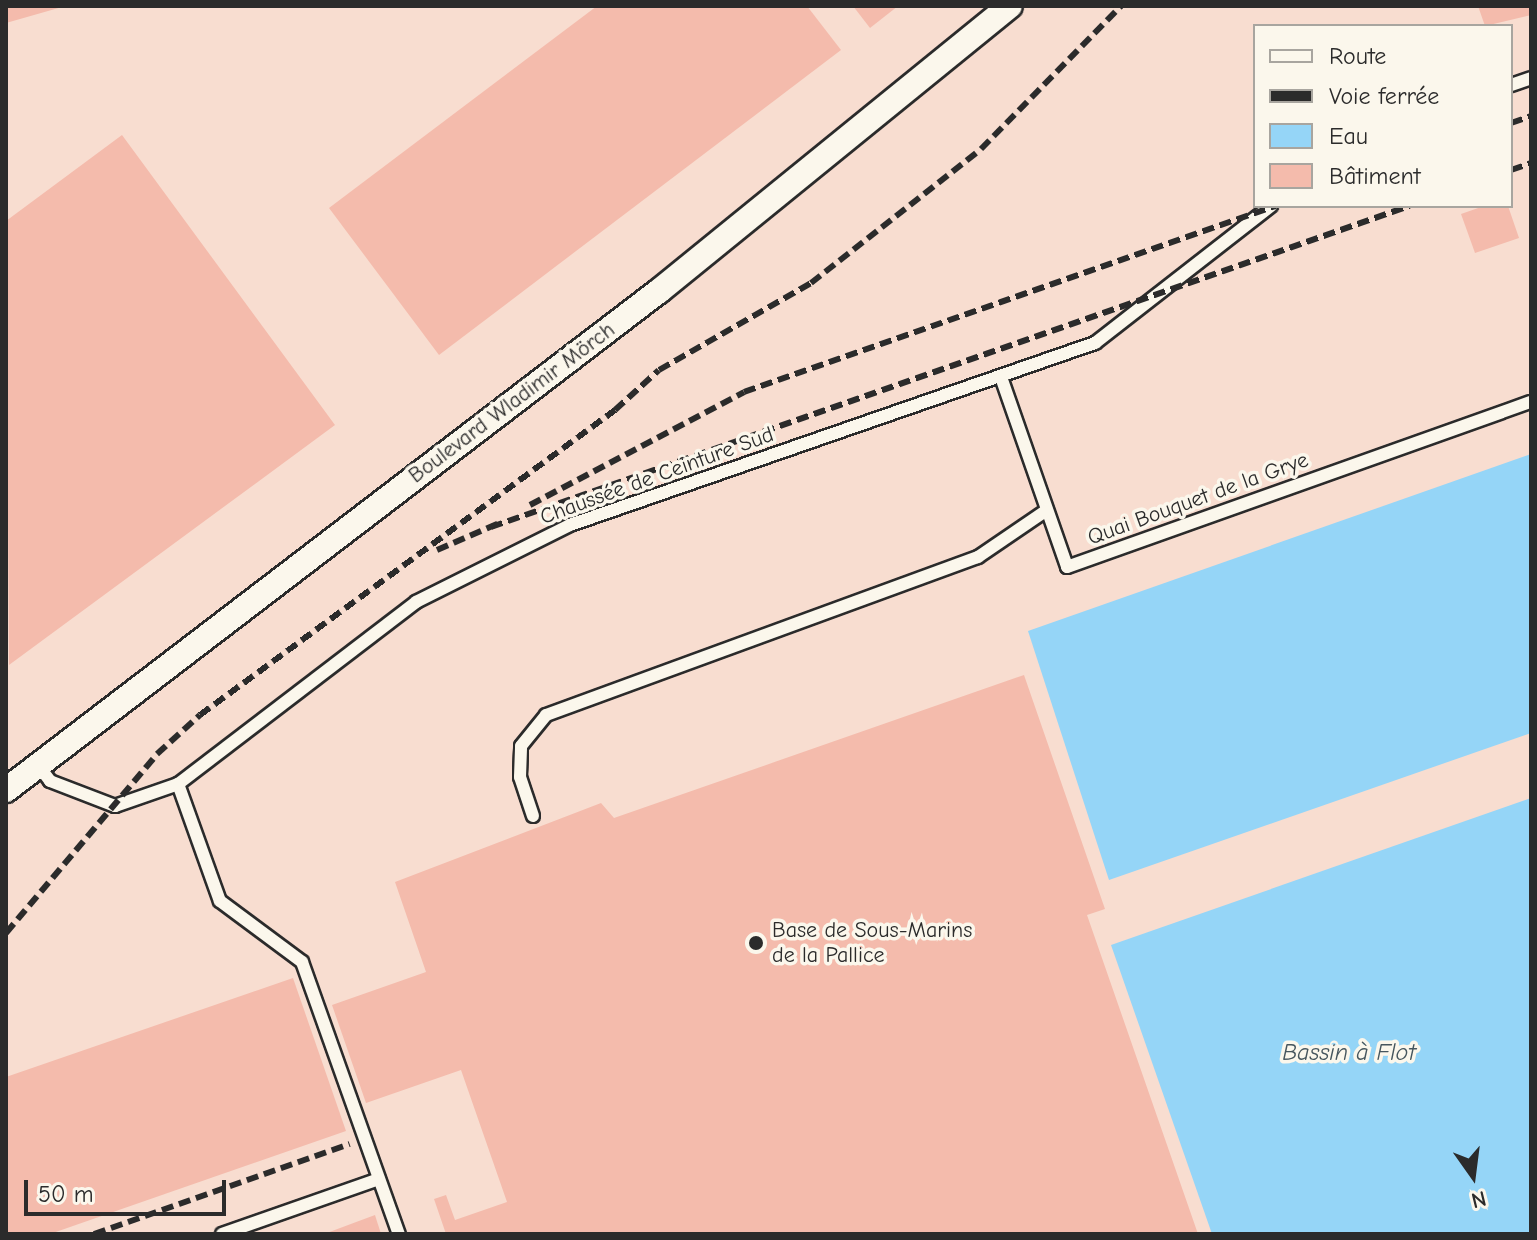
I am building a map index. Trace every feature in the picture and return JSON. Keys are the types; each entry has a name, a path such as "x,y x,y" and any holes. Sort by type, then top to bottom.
{"street":[{"name":"Boulevard Wladimir Mörch","path":"6,790 659,291 922,85 1010,6"}],"lane":[{"name":"Chaussée de Ceinture Sud","path":"38,765 50,781 115,806 178,784 416,602 544,538 1095,343 1268,208"},
{"name":"Quai Bouquet de la Grye","path":"1001,377 1067,567 1531,402"},
{"path":"533,816 520,777 521,746 546,715 978,557 1047,510"},
{"path":"178,784 220,901 302,962 399,1234"},
{"path":"222,1234 379,1179"}],"shaded area":[{"path":"6,6 1531,6 1531,1234 6,1234"}],"water":[{"path":"1531,454 1531,733 1109,880 1028,631"},
{"name":"Bassin à Flot","path":"1531,798 1531,1234 1212,1234 1111,945"}],"building":[{"path":"6,6 62,6 62,7 6,23"},
{"path":"597,6 807,6 841,50 439,355 329,208"},
{"path":"853,6 898,6 870,28"},
{"path":"1478,6 1531,6 1531,15 1484,24"},
{"path":"122,135 335,425 9,665 6,221"},
{"path":"1478,208 1509,208 1519,238 1475,253 1461,214"},
{"name":"Base de Sous-Marins de la Pallice","path":"1024,675 1105,909 1087,915 1198,1234 446,1234 434,1199 446,1195 455,1220 507,1202 461,1070 366,1103 332,1005 426,972 395,882 601,803 614,818"},
{"path":"293,978 346,1131 50,1234 6,1234 6,1077"},
{"path":"375,1215 381,1234 324,1234"}],"railway":[{"path":"6,933 157,754 200,715 615,410 659,370 811,283 981,149 1121,6"},
{"path":"1513,122 1531,116"},
{"path":"1513,169 1531,163"},
{"path":"530,505 744,392 1269,208"},
{"path":"491,527 1403,208"},
{"path":"437,550 499,523"},
{"path":"94,1234 350,1144"}],"place":[{"name":"Base de Sous-Marins de la Pallice","path":"756,943"}]}
